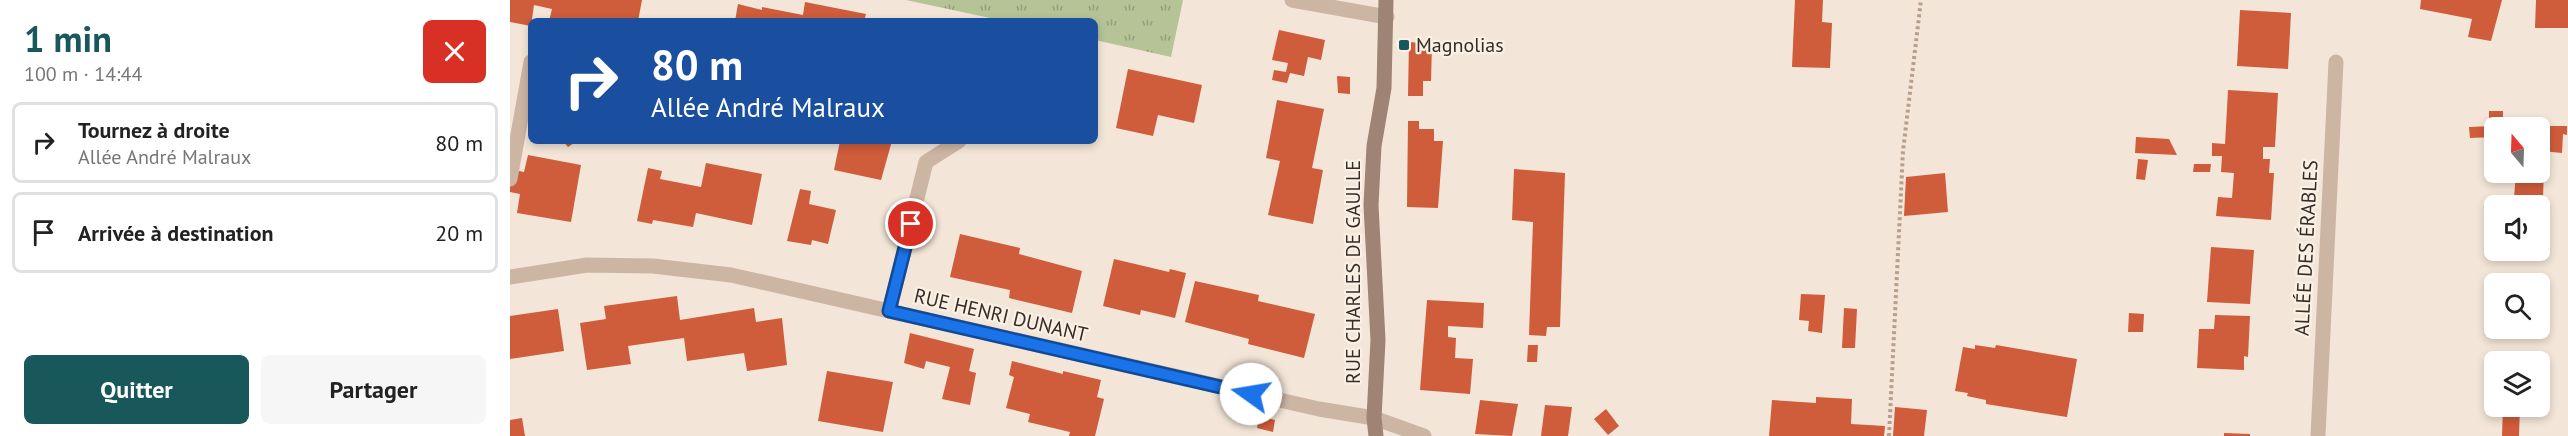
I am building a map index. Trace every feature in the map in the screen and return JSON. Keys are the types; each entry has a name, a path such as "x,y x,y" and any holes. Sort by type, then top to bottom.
{"street":[{"path":"1292,0 1387,17"},
{"name":"RUE CHARLES DE GAULLE","path":"1376,436 1374,418 1378,340 1371,205 1374,146 1384,88 1386,0"},
{"name":"ALLÉE DES ÉRABLES","path":"2318,436 2336,62"},
{"path":"510,179 528,79"},
{"path":"889,311 926,162 954,144"},
{"name":"RUE HENRI DUNANT","path":"510,277 587,265 653,266 731,275 1318,409 1374,418 1424,436"}],"path":[{"path":"1889,436 1903,151 1921,0"}],"green space":[{"path":"906,0 1183,0 1171,57 1098,41 1098,18 990,18"}],"building":[{"path":"510,0 642,0 639,18 550,18 552,9 534,5 532,18 528,18 528,25 510,22"},
{"path":"1795,0 1823,0 1822,22 1832,23 1830,68 1792,67"},
{"path":"2421,0 2502,0 2491,41 2468,37 2472,19 2420,9"},
{"path":"2536,0 2568,0 2568,28 2535,28"},
{"path":"805,2 866,14 865,18 736,18 738,4 762,10 762,7 803,15"},
{"path":"2240,10 2291,13 2288,69 2237,66"},
{"path":"1279,30 1325,40 1321,60 1308,57 1304,76 1290,73 1287,83 1272,80 1274,70 1286,72 1288,63 1272,60"},
{"path":"1409,42 1432,44 1431,81 1423,81 1423,96 1408,96"},
{"path":"1128,69 1202,85 1194,123 1158,115 1153,136 1116,128"},
{"path":"1337,76 1350,77 1350,94 1338,93"},
{"path":"2228,90 2278,93 2275,147 2263,147 2263,159 2270,159 2269,173 2274,173 2271,220 2216,216 2218,197 2232,198 2234,173 2221,172 2222,156 2212,156 2212,143 2225,144"},
{"path":"1277,100 1324,109 1312,168 1323,170 1313,224 1268,215 1280,161 1266,158"},
{"path":"2489,111 2503,111 2503,117 2489,117"},
{"path":"1408,121 1419,121 1419,129 1434,129 1434,141 1443,141 1438,208 1407,207"},
{"path":"2484,126 2484,137 2470,138 2469,127"},
{"path":"2550,126 2567,126 2567,135 2563,134 2562,153 2550,152"},
{"path":"2136,137 2169,139 2177,155 2135,153"},
{"path":"839,144 891,144 881,180 834,170"},
{"path":"528,155 581,165 571,222 517,213 520,194 510,192 510,169 524,172"},
{"path":"2138,159 2148,160 2145,180 2136,179"},
{"path":"706,163 762,174 752,225 696,213 693,227 653,220 652,224 637,221 648,168 662,171 660,179 701,187"},
{"path":"2194,164 2211,164 2210,172 2193,172"},
{"path":"1514,169 1565,173 1560,327 1547,327 1546,336 1529,335 1533,222 1512,220"},
{"path":"1945,173 1948,212 1904,216 1906,177"},
{"path":"2515,183 2543,183 2543,195 2514,195"},
{"path":"800,189 811,191 809,204 836,210 828,244 812,240 811,245 787,241"},
{"path":"960,234 1020,248 1019,254 1082,271 1072,313 1009,298 1010,290 950,277"},
{"path":"2211,247 2254,250 2250,304 2207,302"},
{"path":"1114,259 1169,272 1170,269 1186,273 1175,318 1141,310 1140,315 1103,306"},
{"path":"1195,281 1259,295 1258,301 1315,314 1304,358 1248,344 1249,339 1185,322"},
{"path":"1801,294 1825,295 1822,333 1808,331 1809,321 1799,320"},
{"path":"677,296 680,320 754,308 756,322 782,318 787,365 747,371 744,353 687,361 684,338 628,346 631,364 587,370 580,323 606,319 604,306"},
{"path":"1427,300 1484,303 1483,328 1448,326 1448,337 1456,338 1455,358 1473,359 1470,394 1420,390"},
{"path":"1844,308 1857,309 1855,348 1842,348"},
{"path":"558,309 564,351 510,359 510,316"},
{"path":"2129,313 2144,314 2143,332 2128,332"},
{"path":"2215,315 2250,316 2248,357 2244,356 2244,370 2197,368 2199,329 2214,329"},
{"path":"910,333 974,349 969,371 976,373 970,405 942,399 950,367 926,361 924,369 904,363"},
{"path":"1528,345 1538,345 1537,362 1527,362"},
{"path":"1975,345 1995,348 1996,345 2077,359 2067,417 1986,404 1986,400 1955,391 1963,347 1975,349"},
{"path":"1012,361 1063,374 1063,371 1101,380 1097,397 1104,399 1095,436 1069,436 1070,432 1028,422 1030,414 1006,408 1014,377 1009,375"},
{"path":"827,371 893,382 883,432 818,421"},
{"path":"1816,397 1852,399 1851,424 1885,426 1884,436 1769,436 1772,400 1816,403"},
{"path":"1480,400 1518,404 1512,436 1475,434"},
{"path":"1545,405 1572,407 1568,436 1541,436"},
{"path":"1895,407 1927,410 1924,436 1893,436"},
{"path":"1606,409 1619,426 1608,435 1594,419"},
{"path":"1259,416 1275,420 1273,432 1257,428"},
{"path":"2503,417 2520,417 2519,436 2502,436"},
{"path":"522,418 525,436 510,436 510,420"},
{"path":"2224,433 2250,434 2250,436 2224,436"}],"place":[{"name":"Magnolias","path":"1404,45"}],"route":[{"path":"911,224 889,311 1251,394"}]}
